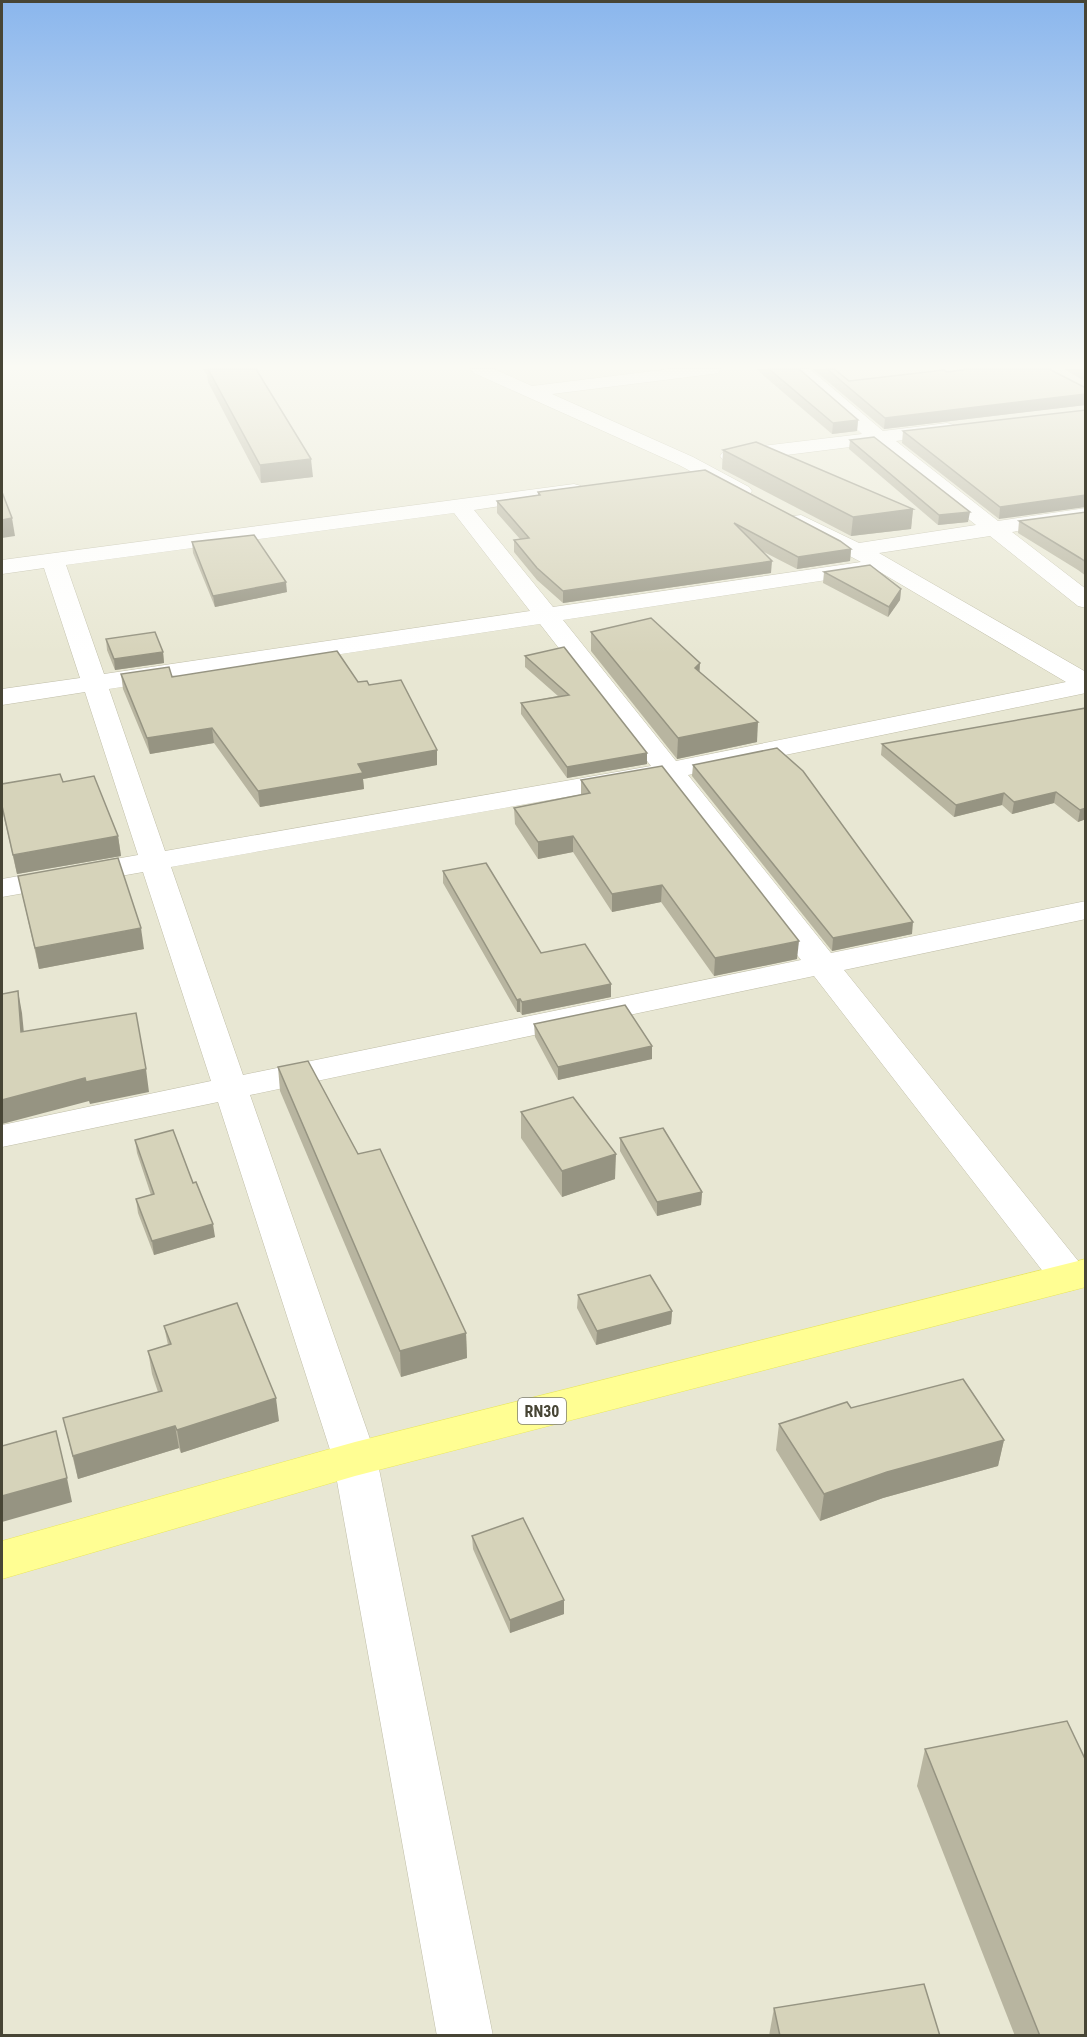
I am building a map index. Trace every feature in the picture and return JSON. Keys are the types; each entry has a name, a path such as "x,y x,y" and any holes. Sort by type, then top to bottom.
{"main road":[{"name":"RN30","path":"2,1560 355,1459 1077,1275"}],"street":[{"path":"691,464 756,498"},
{"path":"912,464 1086,601"},
{"path":"671,477 706,473"},
{"path":"2,567 589,488"},
{"path":"460,506 824,965 1077,1275"},
{"path":"787,514 884,565 1086,684"},
{"path":"857,550 1086,514"},
{"path":"53,560 355,1459 465,2036"},
{"path":"2,698 884,565"},
{"path":"2,888 669,771 1086,684"},
{"path":"2,1136 1086,910"}],"shaded area":[{"path":"2,464 1085,464 1085,2035 2,2035"}],"building":[{"path":"750,464 808,464 913,509 853,517"},
{"path":"879,464 909,464 970,512 939,515"},
{"path":"945,464 1086,464 1086,495 1000,507"},
{"path":"705,470 840,541 851,549 798,557 734,523 772,561 563,591 537,568 514,540 529,538 497,501 540,495 538,492"},
{"path":"2,492 12,518 2,520"},
{"path":"1086,512 1086,562 1019,521"},
{"path":"254,535 286,582 213,596 192,542"},
{"path":"870,565 901,589 889,607 824,572"},
{"path":"651,618 700,663 695,668 758,722 678,738 591,632"},
{"path":"155,632 163,652 114,659 106,639"},
{"path":"564,647 647,753 567,767 521,703 569,695 525,656"},
{"path":"337,651 358,682 367,681 369,685 401,680 437,750 358,764 363,773 258,791 212,728 147,738 121,674 169,667 172,677"},
{"path":"1086,708 1086,808 1080,810 1056,792 1014,802 1004,793 956,805 882,744"},
{"path":"777,748 803,771 913,922 833,938 693,765"},
{"path":"662,766 799,941 715,958 662,885 612,894 573,836 538,842 514,808 590,793 581,780"},
{"path":"60,774 63,782 94,776 118,836 13,855 2,806 2,784"},
{"path":"118,858 141,928 35,948 18,876"},
{"path":"486,863 541,953 585,944 611,984 522,1002 520,999 517,1000 443,871"},
{"path":"18,991 21,1032 136,1013 146,1069 86,1082 85,1078 2,1100 2,994"},
{"path":"625,1005 652,1046 558,1067 534,1024"},
{"path":"308,1061 358,1154 380,1149 466,1333 400,1351 278,1067"},
{"path":"573,1097 616,1154 562,1171 521,1112"},
{"path":"663,1128 702,1192 657,1202 620,1138"},
{"path":"173,1130 193,1183 196,1182 213,1224 152,1241 136,1199 154,1194 135,1140"},
{"path":"650,1275 672,1311 597,1331 578,1295"},
{"path":"237,1303 276,1398 177,1430 175,1426 73,1456 63,1418 162,1391 148,1351 171,1344 164,1326"},
{"path":"963,1379 1004,1440 887,1472 824,1494 779,1424 847,1402 851,1408"},
{"path":"56,1431 67,1478 2,1496 2,1446"},
{"path":"523,1518 564,1600 510,1620 472,1536"},
{"path":"1067,1721 1086,1761 1086,2036 1040,2036 925,1749"},
{"path":"924,1984 940,2036 780,2036 774,2008"}]}
